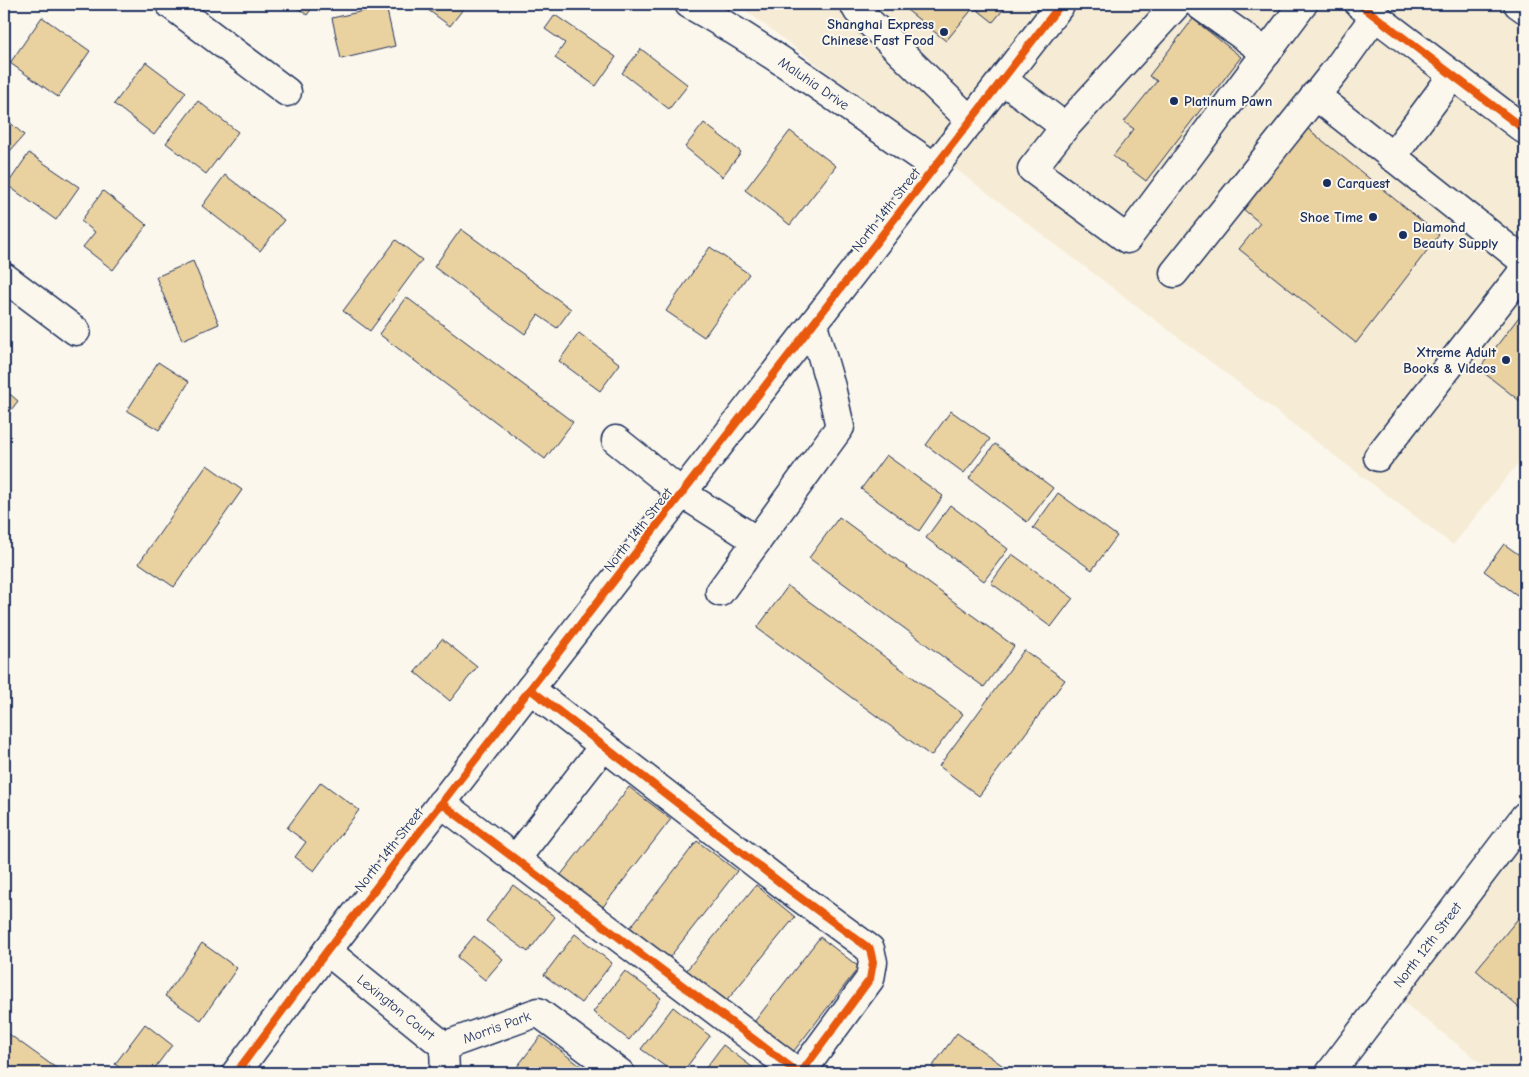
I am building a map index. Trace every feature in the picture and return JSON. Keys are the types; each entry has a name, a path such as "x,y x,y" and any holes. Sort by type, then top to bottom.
{"street":[{"path":"170,4 287,92"},
{"name":"Maluhia Drive","path":"689,4 721,22 798,72 935,167"},
{"path":"854,4 858,11 972,121"},
{"name":"North 14th Street","path":"236,1073 441,803 1061,4"},
{"path":"1177,4 1065,127 1032,169 1127,239 1303,4"},
{"path":"1198,4 1267,53"},
{"path":"1518,4 1525,9"},
{"path":"1174,273 1336,70 1367,10 1525,130"},
{"path":"1392,157 1453,75"},
{"path":"1003,80 1065,127"},
{"path":"1315,96 1525,262"},
{"path":"1378,457 1525,270"},
{"path":"4,277 76,331"},
{"path":"720,592 840,427 831,387 813,325"},
{"path":"616,440 682,493 757,541"},
{"path":"441,803 796,1072 803,1070 870,979 873,962 870,949 791,892 530,690"},
{"path":"516,860 603,747"},
{"name":"North 12th Street","path":"1330,1073 1525,816"},
{"name":"Lexington Court","path":"327,951 444,1046 445,1073"},
{"name":"Morris Park","path":"444,1046 538,1012 620,1073"}],"shaded area":[{"path":"737,4 1525,4 1525,458 1523,457 1453,545"},
{"path":"1525,837 1525,1073 1494,1073 1399,999"}],"building":[{"path":"292,4 315,4 307,15"},
{"path":"420,4 467,4 450,26"},
{"name":"Shanghai Express Chinese Fast Food","path":"912,4 1007,5 993,22 974,7 946,41 907,10"},
{"path":"386,6 395,46 341,59 332,18"},
{"path":"555,15 616,57 596,86 555,58 565,43 545,29"},
{"path":"42,17 90,51 58,97 10,63"},
{"name":"Platinum Pawn","path":"1193,19 1241,57 1146,181 1113,156 1134,129 1124,122 1157,81 1149,76"},
{"path":"641,49 688,85 669,109 622,73"},
{"path":"146,62 186,92 154,135 114,104"},
{"path":"198,101 238,132 206,174 166,143"},
{"path":"4,117 24,135 4,158"},
{"path":"704,123 741,152 722,177 685,147"},
{"path":"1302,124 1439,235 1356,343 1239,249 1260,223 1237,204"},
{"path":"790,131 836,166 790,225 745,190"},
{"path":"29,153 79,187 56,220 7,185"},
{"path":"225,175 284,220 260,251 202,206"},
{"path":"103,191 147,225 113,270 83,247 95,232 81,221"},
{"path":"461,229 571,309 557,328 538,315 525,334 434,267"},
{"path":"396,240 422,260 370,331 343,311"},
{"path":"710,247 749,274 704,337 666,311"},
{"path":"193,261 219,324 182,340 156,277"},
{"path":"406,297 573,422 545,459 379,334"},
{"name":"Xtreme Adult Books & Videos","path":"1525,309 1525,405 1479,369"},
{"path":"579,333 620,364 600,391 559,361"},
{"path":"158,362 189,382 159,430 127,411"},
{"path":"4,389 18,401 4,419"},
{"path":"951,411 990,439 964,473 926,445"},
{"path":"995,444 1053,488 1027,522 969,478"},
{"path":"886,455 943,496 919,531 861,489"},
{"path":"207,465 242,490 174,587 139,563"},
{"path":"1058,493 1117,536 1092,570 1033,528"},
{"path":"950,505 1008,549 984,581 926,538"},
{"path":"839,517 1014,646 984,687 809,558"},
{"path":"1504,544 1525,559 1525,584 1517,595 1484,571"},
{"path":"1012,554 1073,598 1051,627 991,583"},
{"path":"788,586 963,714 931,756 757,628"},
{"path":"442,639 477,667 450,701 415,672"},
{"path":"1024,650 1065,680 979,796 939,766"},
{"path":"321,782 359,810 314,871 295,857 306,842 287,828"},
{"path":"629,787 671,819 602,908 560,876"},
{"path":"697,841 737,871 669,958 630,928"},
{"path":"513,885 555,917 528,952 486,921"},
{"path":"756,885 795,917 724,1004 685,972"},
{"path":"1525,910 1525,1013 1476,970"},
{"path":"575,934 612,963 581,1003 544,975"},
{"path":"474,936 503,959 485,980 457,957"},
{"path":"820,937 859,967 790,1056 751,1026"},
{"path":"202,943 237,968 201,1020 165,996"},
{"path":"625,971 661,998 629,1040 593,1012"},
{"path":"673,1007 710,1036 682,1073 674,1073 641,1049"},
{"path":"145,1024 172,1045 151,1073 127,1073 115,1064"},
{"path":"6,1032 63,1073 4,1073 4,1035"},
{"path":"957,1033 1013,1073 941,1073 932,1067"},
{"path":"541,1036 583,1068 579,1073 513,1072"},
{"path":"723,1045 760,1073 702,1073"}],"cycle path":[{"path":"236,1073 327,951 1061,4"},
{"path":"1359,4 1525,130"},
{"path":"441,803 797,1072 803,1070 870,979 873,962 870,949 791,891 530,689"}],"place":[{"name":"Shanghai Express Chinese Fast Food","path":"944,32"},
{"name":"Platinum Pawn","path":"1174,101"},
{"name":"Carquest","path":"1327,183"},
{"name":"Shoe Time","path":"1373,217"},
{"name":"Diamond Beauty Supply","path":"1403,235"},
{"name":"Xtreme Adult Books & Videos","path":"1506,360"}]}
